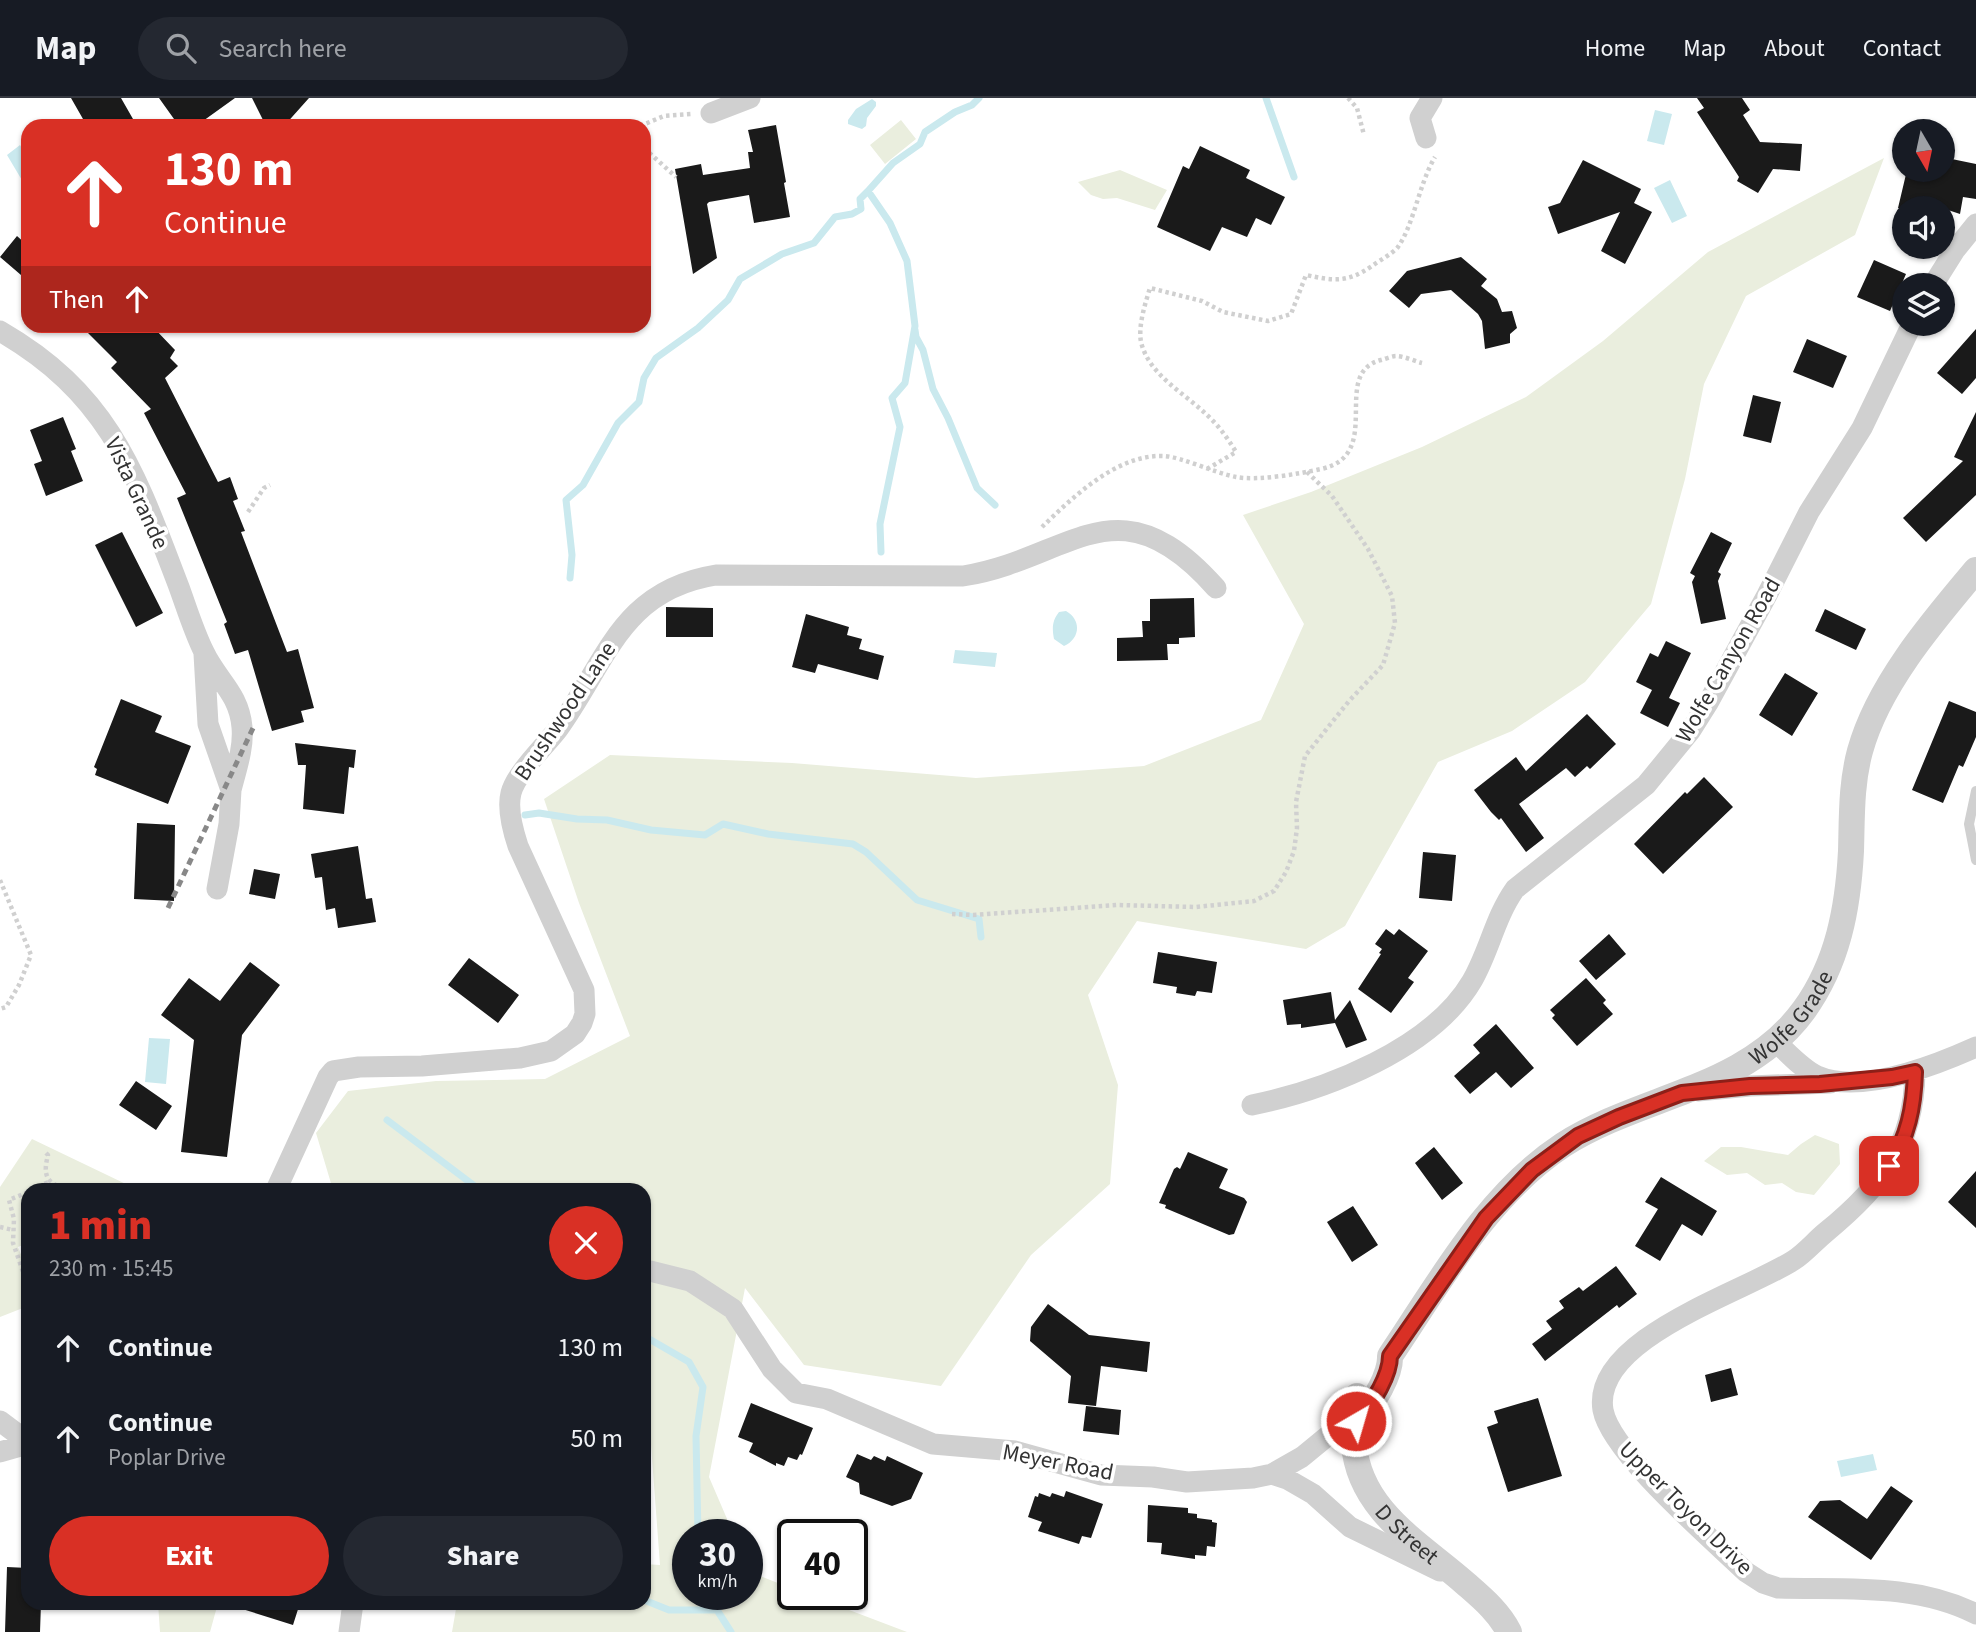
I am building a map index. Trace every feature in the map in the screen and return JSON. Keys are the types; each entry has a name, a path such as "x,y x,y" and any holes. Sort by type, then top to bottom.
{"street":[{"path":"711,113 750,98"},
{"path":"1432,98 1420,118 1433,145"},
{"path":"1941,273 1976,224"},
{"name":"Vista Grande","path":"0,331 32,351 66,379 117,442 143,494 204,654 232,693 240,716 242,739 231,790 229,824 217,889"},
{"name":"Wolfe Canyon Road","path":"1252,1105 1326,1083 1381,1058 1431,1028 1454,1006 1472,981 1502,908 1514,889 1637,793 1661,769 1708,703 1809,512 1862,428 1907,336"},
{"name":"Brushwood Lane","path":"279,1183 333,1071 359,1067 422,1066 520,1058 551,1051 575,1034 585,1014 584,990 518,846 512,822 510,795 563,721 623,626 654,597 680,583 716,575 963,576 992,570 1087,534 1115,530 1155,538 1196,567 1216,588"},
{"name":"Wolfe Grade","path":"1272,1474 1302,1457 1374,1400 1388,1371 1390,1356 1486,1218 1532,1170 1555,1151 1592,1129 1736,1069 1775,1041 1796,1021 1814,996 1830,965 1841,933 1849,873 1855,772 1868,728 1887,691 1913,651 1976,570"},
{"name":"Vista Grande","path":"204,654 208,724 231,790"},
{"path":"1775,1041 1816,1075 1832,1080 1854,1080"},
{"path":"1682,1093 1732,1087 1820,1084 1892,1077 1915,1072 1976,1047"},
{"name":"Upper Toyon Drive","path":"1915,1072 1914,1100 1908,1128 1900,1148 1877,1185 1847,1215 1795,1259 1661,1328 1626,1355 1609,1376 1603,1392 1604,1410 1617,1440 1642,1470 1746,1572 1763,1583 1778,1588 1882,1590 1927,1596 1958,1605 1976,1614"},
{"name":"Meyer Road","path":"651,1271 690,1281 733,1309 772,1369 796,1393 827,1399 933,1444 1015,1451 1101,1475 1153,1477 1186,1482 1242,1479 1272,1474"},
{"name":"D Street","path":"1358,1411 1354,1432 1356,1453 1370,1495 1391,1520 1495,1611 1509,1632"},
{"path":"0,1421 21,1438"},
{"path":"0,1452 21,1445"},
{"path":"1272,1474 1313,1494 1344,1522 1364,1535 1463,1581"},
{"path":"349,1632 352,1610"}],"lane":[{"path":"1976,791 1969,824 1976,860"}],"path":[{"path":"1348,98 1357,108 1364,135"},
{"path":"651,121 664,116 711,113"},
{"path":"1207,469 1236,452 1223,431 1163,378 1148,360 1141,340 1144,310 1150,288 1202,301 1223,312 1268,321 1291,314 1306,275 1323,279 1355,277 1397,248 1407,230 1433,145"},
{"path":"651,154 676,177"},
{"path":"1040,530 1102,475 1132,461 1164,456 1238,477 1265,477 1324,468 1344,457 1353,441 1356,427 1355,390 1359,373 1371,362 1396,356 1422,363"},
{"path":"952,914 973,915 1117,905 1196,907 1254,901 1273,891 1286,873 1294,851 1296,802 1305,756 1349,701 1383,665 1395,622 1392,596 1368,549 1332,496 1306,471"},
{"path":"248,513 264,488 270,485"},
{"path":"0,880 31,955 13,996 6,1007 0,1009"},
{"path":"46,1153 48,1182"},
{"path":"21,1195 9,1200 14,1219 13,1243 21,1266"},
{"path":"0,1227 13,1230"}],"green space":[{"path":"901,120 916,139 885,164 870,145"},
{"path":"1884,158 1855,235 1746,296 1704,384 1685,479 1651,604 1585,682 1512,731 1438,762 1345,926 1306,949 1137,921 1088,995 1118,1085 1110,1184 1031,1255 941,1386 804,1365 745,1288 709,1477 727,1519 672,1519 672,1610 763,1610 763,1577 777,1583 777,1610 849,1610 907,1632 452,1632 456,1610 651,1610 651,1564 660,1565 651,1445 651,1183 331,1183 316,1133 348,1091 436,1081 545,1079 630,1036 579,903 544,799 610,755 792,763 976,778 1144,766 1261,720 1304,624 1243,515 1311,492 1422,447 1526,397 1603,341 1708,252"},
{"path":"1120,170 1167,190 1155,210 1117,198 1103,199 1091,195 1078,182"},
{"path":"1815,1135 1839,1144 1840,1164 1814,1195 1796,1192 1782,1183 1765,1185 1747,1173 1727,1175 1704,1161 1721,1147 1741,1147 1788,1155"},
{"path":"32,1139 124,1183 21,1183 21,1246 18,1247 21,1254 21,1309 0,1317 0,1187"},
{"path":"158,1610 216,1610 210,1632 160,1632"}],"water":[{"path":"872,99 876,106 867,118 866,126 862,129 848,124 856,109"},
{"path":"1655,110 1672,114 1664,145 1647,141"},
{"path":"20,145 21,179 7,155"},
{"path":"1670,180 1687,216 1672,223 1654,188"},
{"path":"1066,611 1075,619 1077,629 1073,639 1064,646 1054,639 1053,628 1059,612"},
{"path":"955,650 997,653 995,667 953,663"},
{"path":"149,1038 170,1039 166,1084 145,1082"},
{"path":"1873,1454 1877,1470 1841,1477 1837,1461"}],"building":[{"path":"71,98 121,98 133,119 83,119"},
{"path":"159,98 235,98 206,119 174,119"},
{"path":"252,98 309,98 290,119 262,119"},
{"path":"1697,98 1742,98 1750,110 1743,115 1760,142 1802,144 1800,171 1773,169 1758,193 1737,181 1739,177 1697,112 1704,108"},
{"path":"776,125 790,217 754,223 749,195 709,202 707,204 717,258 693,274 675,169 701,164 703,175 750,168 748,152 753,152 748,130"},
{"path":"1200,146 1250,170 1246,178 1285,197 1271,225 1256,218 1247,237 1222,227 1210,251 1157,227 1183,166 1189,169"},
{"path":"1583,160 1641,189 1634,203 1652,212 1625,264 1601,251 1620,212 1558,234 1548,207 1560,203"},
{"path":"1955,160 1976,164 1976,199 1963,197 1960,214 1955,212 1955,196 1901,196 1904,182 1955,182"},
{"path":"17,236 21,240 21,275 0,257"},
{"path":"1461,257 1487,279 1481,286 1497,299 1502,312 1512,311 1517,328 1510,334 1510,343 1485,349 1482,321 1478,314 1451,290 1421,294 1409,308 1389,291 1407,271"},
{"path":"1874,260 1904,273 1892,273 1890,311 1857,297"},
{"path":"1976,329 1976,378 1962,394 1937,373"},
{"path":"88,333 159,333 175,350 170,358 178,366 165,378 218,482 230,477 238,499 233,501 245,531 241,532 287,652 298,649 314,708 301,711 304,722 272,731 248,650 235,654 224,624 227,622 177,498 186,494 144,413 151,409 111,368 117,362"},
{"path":"1807,339 1847,356 1833,388 1793,372"},
{"path":"1753,395 1781,402 1771,443 1743,436"},
{"path":"1976,412 1976,495 1926,542 1903,518 1963,461 1954,457"},
{"path":"63,417 76,449 71,451 83,481 46,496 34,464 42,461 30,430"},
{"path":"122,532 163,613 136,627 95,545"},
{"path":"1711,532 1732,543 1718,572 1721,574 1718,581 1726,619 1701,624 1692,582 1695,576 1690,573"},
{"path":"1194,598 1195,637 1179,638 1179,644 1167,644 1168,660 1117,661 1117,638 1143,637 1142,621 1150,621 1150,599"},
{"path":"666,607 713,608 713,637 666,637"},
{"path":"1825,609 1866,629 1856,650 1815,631"},
{"path":"806,614 849,627 847,635 862,639 859,649 884,656 878,680 818,664 815,673 792,667"},
{"path":"1666,641 1691,653 1669,698 1680,703 1668,727 1640,713 1652,690 1636,682 1650,653 1658,657"},
{"path":"1785,673 1818,693 1792,736 1759,715"},
{"path":"121,699 162,716 155,732 191,746 168,804 95,775 97,769 94,767"},
{"path":"1949,701 1976,712 1976,737 1963,767 1959,765 1943,803 1912,790"},
{"path":"1587,714 1616,744 1590,769 1587,766 1575,777 1566,768 1519,804 1544,838 1526,852 1501,818 1499,820 1491,812 1474,790 1516,757 1526,771"},
{"path":"295,743 356,750 354,768 349,767 344,814 303,809 306,765 298,765"},
{"path":"1704,777 1733,807 1663,874 1634,844 1685,792 1687,794"},
{"path":"137,823 175,825 174,901 134,899"},
{"path":"358,846 366,899 372,898 376,922 338,928 335,908 326,910 322,877 315,878 311,854"},
{"path":"1423,852 1456,855 1452,901 1419,898"},
{"path":"254,869 280,874 275,899 249,894"},
{"path":"1386,929 1394,935 1399,929 1428,951 1408,978 1414,982 1391,1013 1358,989 1381,954 1379,953 1382,949 1375,944"},
{"path":"1609,934 1626,954 1596,980 1579,961"},
{"path":"1158,952 1217,962 1212,993 1197,991 1195,996 1176,993 1177,987 1153,983"},
{"path":"469,958 519,995 498,1023 448,985"},
{"path":"250,962 280,985 242,1035 227,1157 181,1152 194,1040 161,1015 189,978 220,1001"},
{"path":"1586,978 1606,1000 1603,1003 1613,1014 1577,1046 1552,1018 1555,1015 1550,1010"},
{"path":"1331,992 1335,1020 1350,1000 1367,1040 1346,1048 1335,1023 1301,1028 1301,1024 1287,1025 1283,1000"},
{"path":"1496,1024 1534,1068 1511,1088 1496,1072 1470,1094 1454,1076 1480,1053 1473,1045"},
{"path":"136,1081 172,1106 156,1130 119,1105"},
{"path":"1434,1147 1463,1183 1442,1200 1415,1163"},
{"path":"1188,1152 1228,1169 1219,1188 1244,1198 1247,1202 1234,1234 1229,1235 1159,1203 1174,1169 1180,1169"},
{"path":"1976,1171 1976,1228 1948,1202"},
{"path":"1661,1177 1717,1211 1702,1236 1682,1224 1660,1261 1635,1246 1658,1209 1645,1202"},
{"path":"1353,1206 1378,1245 1352,1262 1327,1222"},
{"path":"1616,1266 1637,1294 1619,1308 1617,1305 1545,1361 1532,1344 1552,1329 1546,1321 1564,1308 1559,1301 1579,1287 1583,1291"},
{"path":"1048,1304 1089,1335 1150,1342 1147,1372 1101,1366 1096,1406 1068,1403 1071,1376 1030,1341 1031,1327"},
{"path":"1731,1368 1738,1395 1711,1402 1705,1375"},
{"path":"1538,1398 1562,1476 1508,1492 1487,1427 1498,1423 1494,1411"},
{"path":"751,1403 813,1428 802,1455 800,1454 797,1460 788,1457 784,1466 776,1463 776,1466 749,1452 753,1443 738,1437"},
{"path":"1086,1406 1121,1410 1119,1435 1083,1431"},
{"path":"857,1454 871,1460 874,1456 885,1461 887,1456 923,1473 911,1499 892,1506 860,1494 859,1483 846,1477"},
{"path":"1891,1486 1913,1501 1871,1560 1808,1517 1820,1501 1840,1500 1867,1519"},
{"path":"1066,1491 1103,1504 1091,1538 1082,1536 1079,1544 1038,1531 1042,1522 1028,1517 1035,1496 1038,1497 1039,1493 1050,1497 1052,1493 1064,1497"},
{"path":"1148,1505 1188,1508 1188,1513 1197,1514 1197,1518 1217,1523 1215,1547 1207,1546 1206,1556 1195,1555 1195,1559 1161,1554 1162,1543 1147,1542"},
{"path":"7,1567 21,1568 21,1610 41,1610 40,1632 5,1632"},
{"path":"246,1610 298,1610 293,1625"}],"waterway":[{"path":"881,552 880,524 900,427 892,398 905,383 915,326 907,261 890,223 868,191 893,163 920,144 925,132 955,112 972,105 979,98"},
{"path":"1266,98 1294,177"},
{"path":"570,578 572,555 566,500 583,485 618,423 639,402 644,378 656,358 698,328 728,300 740,279 782,254 814,243 835,217 852,214 861,209 860,199 868,191"},
{"path":"915,330 933,389 977,488 995,505"},
{"path":"525,815 539,813 607,820 651,830 705,835 723,824 768,834 853,844 866,852 917,900 979,919 981,937"},
{"path":"387,1120 471,1183"},
{"path":"651,1340 689,1362 703,1387 696,1436 698,1519"},
{"path":"651,1603 672,1610"},
{"path":"717,1610 731,1632"}],"railway":[{"path":"168,908 254,726"}],"route":[{"path":"1356,1421 1358,1411 1364,1410 1374,1400 1388,1371 1390,1356 1486,1218 1532,1170 1555,1151 1592,1129 1682,1093 1732,1087 1820,1084 1915,1072 1914,1100 1908,1128 1889,1166"}]}
